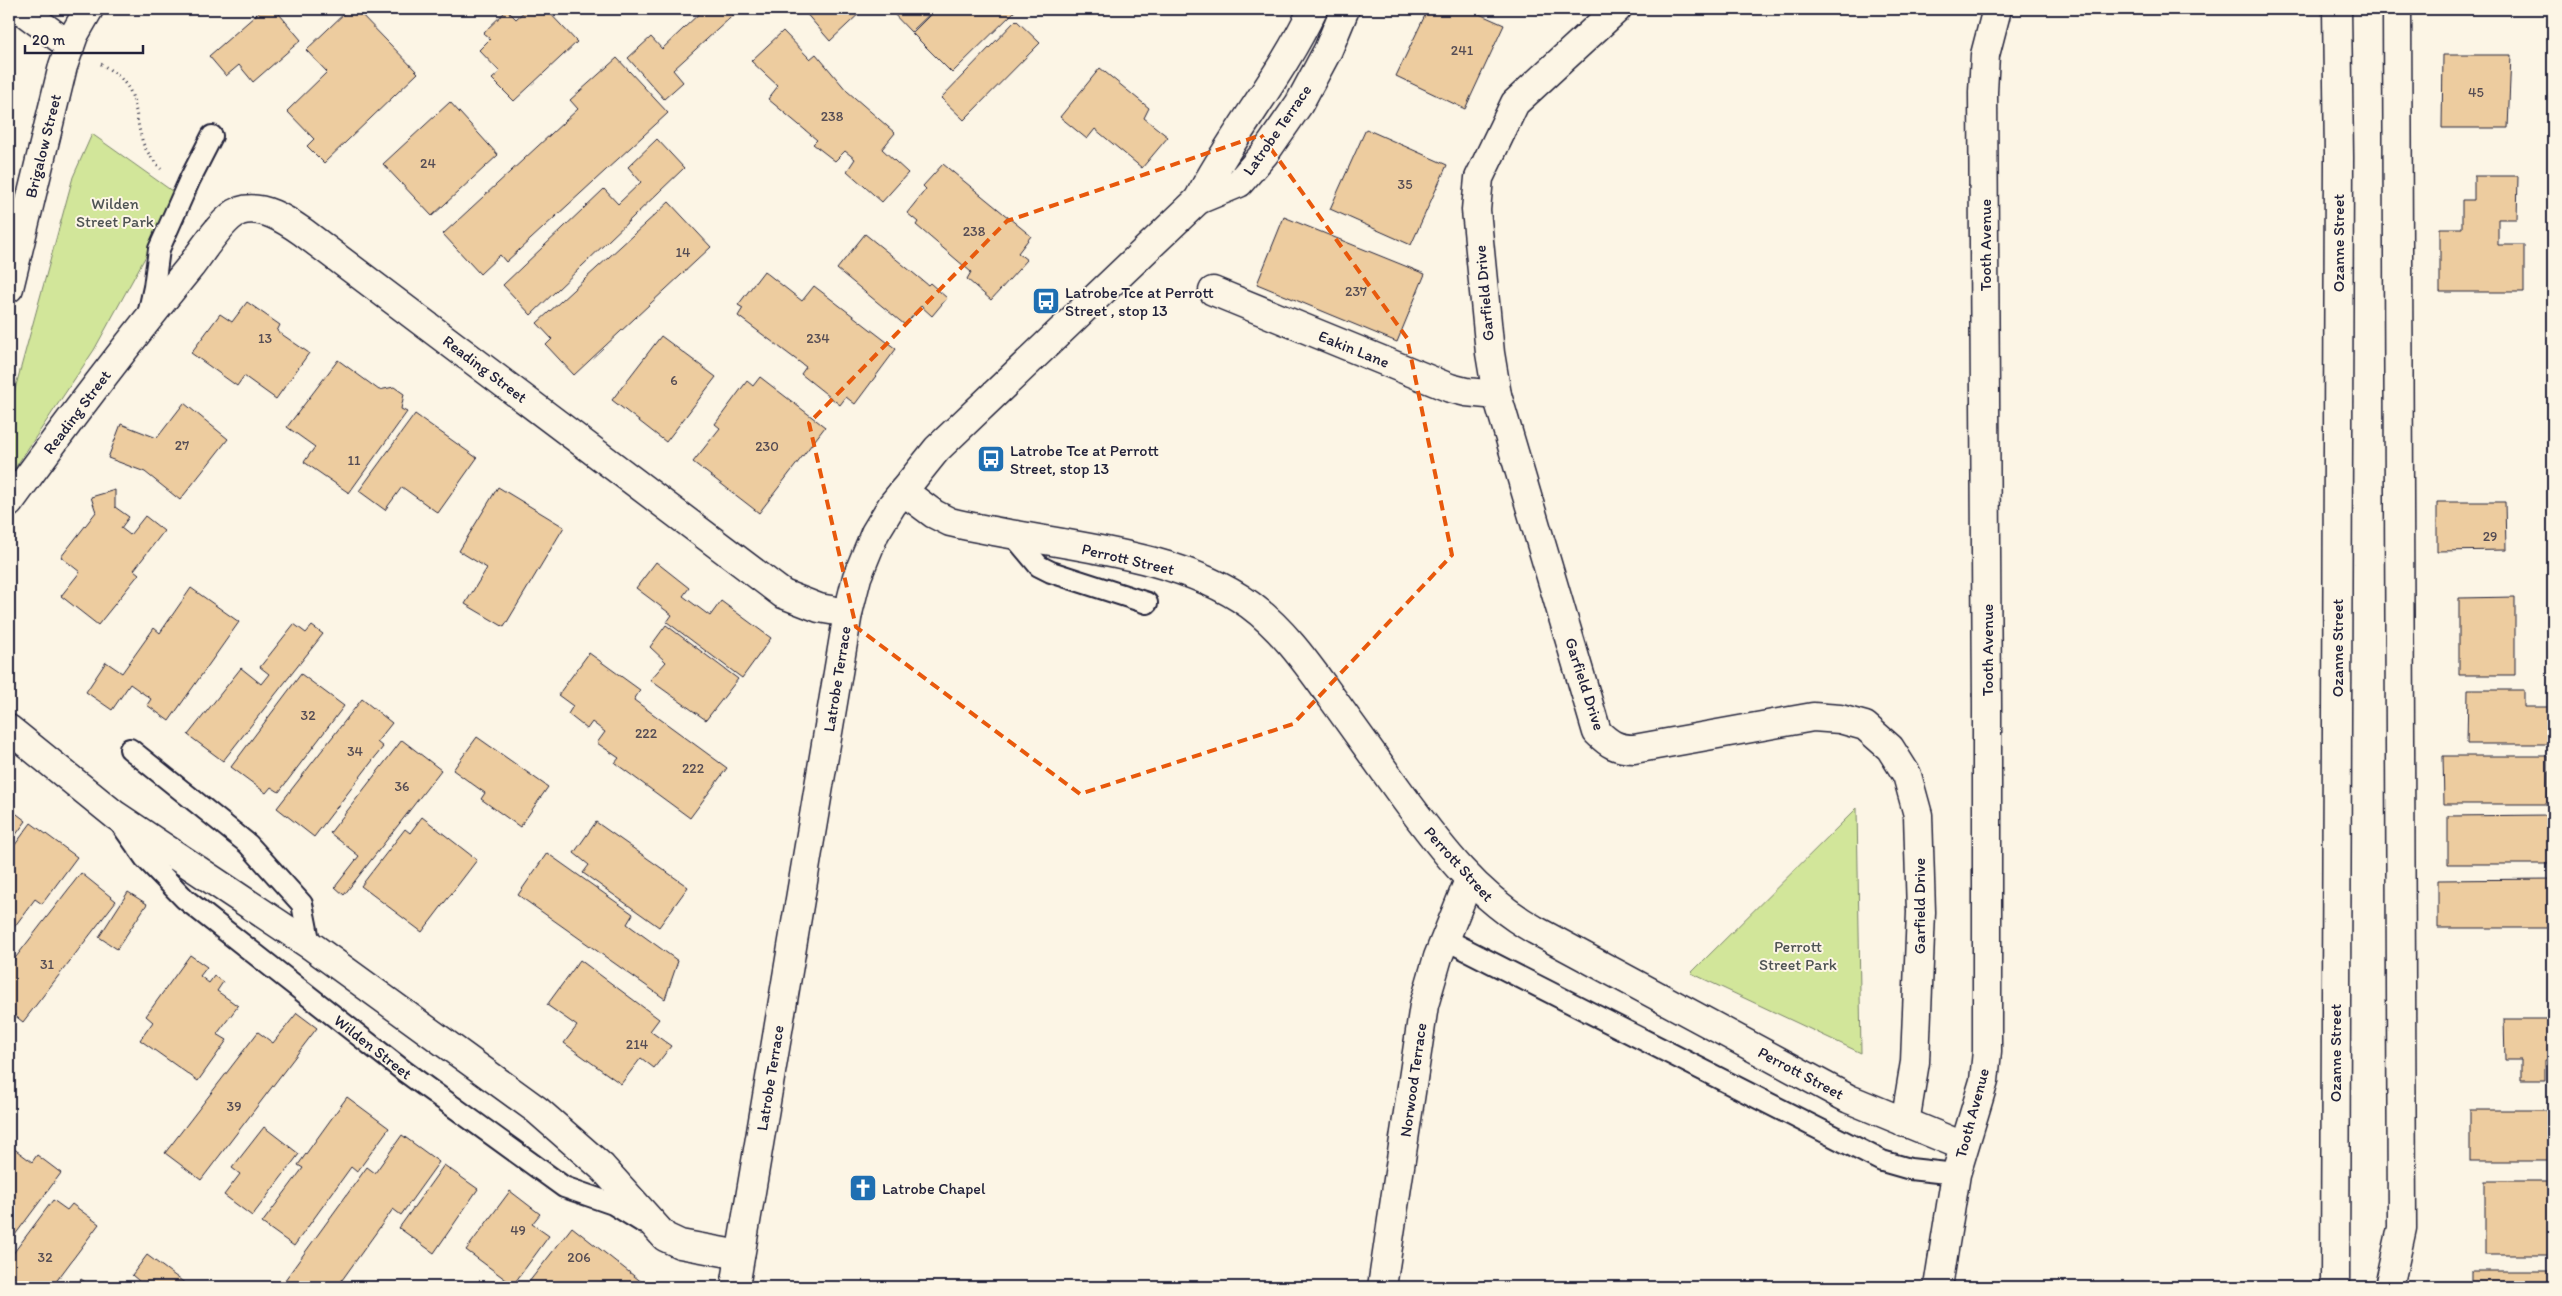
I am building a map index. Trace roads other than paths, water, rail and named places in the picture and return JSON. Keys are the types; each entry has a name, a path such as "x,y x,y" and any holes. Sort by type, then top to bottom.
{"street":[{"path":"20,9 70,46"},
{"name":"Brigalow Street","path":"9,288 57,89 70,46 88,9"},
{"name":"Latrobe Terrace","path":"735,1287 848,613 857,578 875,533 902,491 937,449 1198,200 1216,165 1282,67 1313,9"},
{"name":"Latrobe Terrace","path":"1198,200 1239,183 1265,153 1299,104 1328,50 1345,9"},
{"name":"Garfield Drive","path":"1617,9 1515,103 1478,178 1476,210 1490,353 1497,395 1597,732 1606,741 1618,749 1634,749 1813,717 1840,719 1866,726 1890,748 1907,775 1918,814 1921,912 1915,1068 1905,1122"},
{"name":"Tooth Avenue","path":"1938,1287 1956,1174 1984,1080 1986,1051 1987,704 1983,92 1985,55 1997,9"},
{"name":"Ozanne Street","path":"2335,1287 2339,177 2337,9"},
{"path":"2397,9 2402,1228 2409,1287"},
{"name":"Reading Street","path":"9,503 146,321 234,214 252,210 276,216 303,232 783,594 819,608 848,613"},
{"name":"Eakin Lane","path":"1213,291 1450,388 1466,392 1497,395"},
{"name":"Perrott Street","path":"902,491 934,514 950,522 1159,562 1212,583 1250,605 1288,638 1432,837 1469,880 1500,909 1535,930 1848,1099 1964,1146"},
{"name":"Wilden Street","path":"9,728 115,815 310,945 553,1122 616,1181 665,1236 680,1244 740,1255"},
{"name":"Norwood Terrace","path":"1382,1287 1424,1005 1445,939 1469,880"},
{"path":"2389,1287 2402,1228"}],"lane":[{"name":"Reading Street","path":"146,321 153,295 159,249 190,179 212,136"},
{"name":"Perrott Street","path":"1013,535 1039,566 1050,572 1148,603"},
{"path":"130,749 248,844 302,904 310,945"},
{"name":"Wilden Street","path":"115,815 145,858 185,900 404,1071 564,1187 613,1204 665,1236"},
{"path":"1445,939 1882,1162 1910,1169 1956,1174"}],"place":[{"name":"Latrobe Tce at Perrott Street , stop 13","path":"1046,301"},
{"name":"Latrobe Tce at Perrott Street, stop 13","path":"991,459"},
{"name":"Latrobe Chapel","path":"863,1188"}],"park label":[{"name":"Wilden Street Park","path":"115,212"},
{"name":"Perrott Street Park","path":"1798,955"}]}
